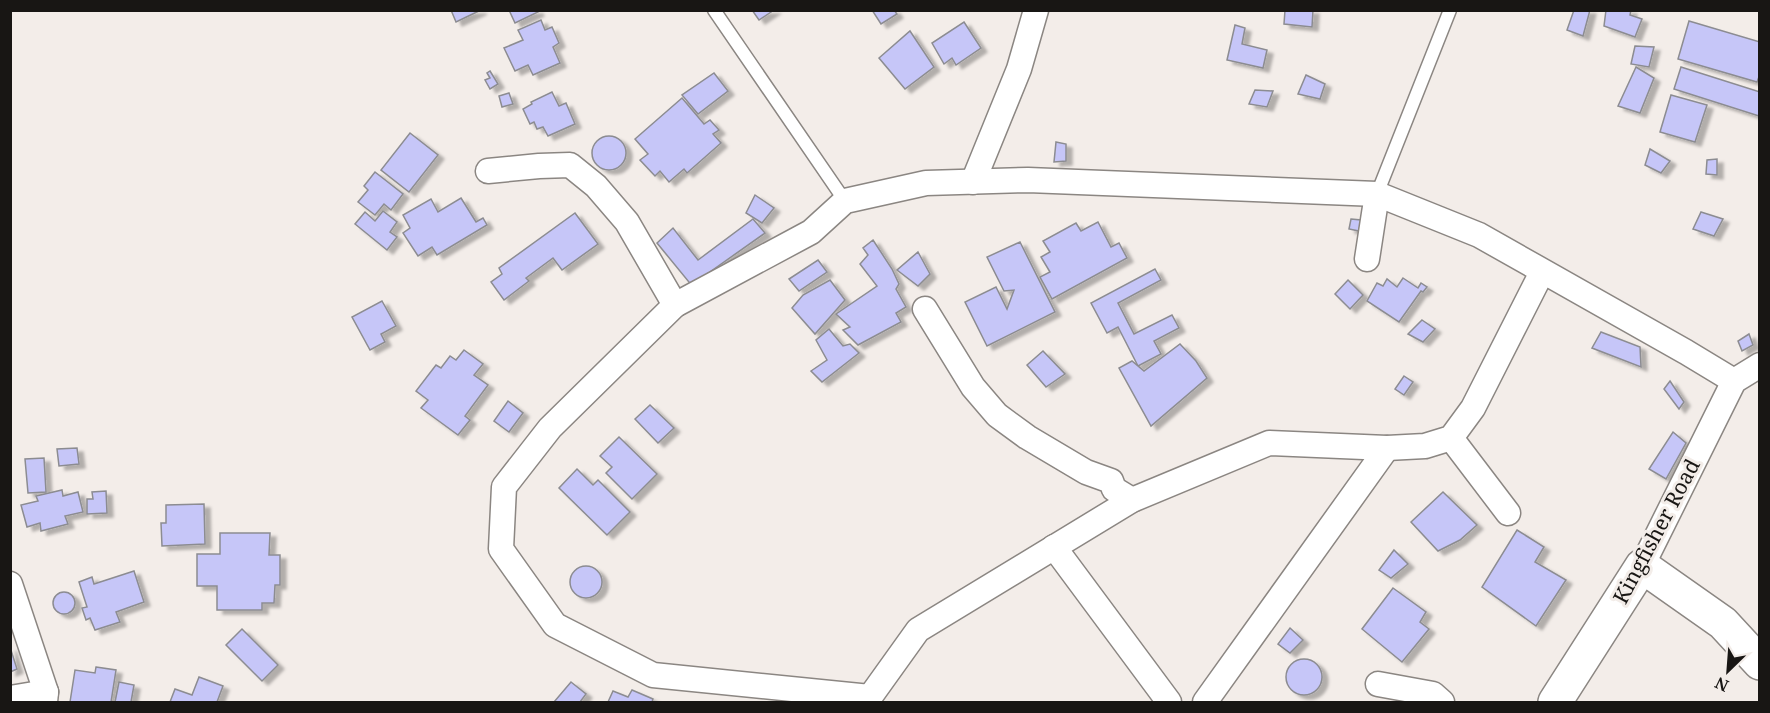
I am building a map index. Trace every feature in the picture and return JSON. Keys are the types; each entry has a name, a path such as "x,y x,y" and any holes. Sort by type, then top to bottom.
{"street":[{"path":"973,182 1019,69 1036,10"},
{"path":"488,171 570,165 596,186 627,222 675,305"},
{"path":"1542,272 1473,408 1451,438 1425,446 1387,448 1269,443 1132,500 918,630 870,700 653,675 555,625 501,549 504,487 550,428 675,305 811,232 845,201 926,183 1028,180 1377,194 1479,235 1734,381 1760,365"},
{"path":"1367,259 1377,194"},
{"path":"925,309 973,387 997,415 1027,437 1086,472 1111,481 1114,489 1132,500"},
{"name":"Kingfisher Road","path":"1555,702 1642,566 1734,381"},
{"path":"1451,438 1508,513"},
{"path":"1204,702 1387,448"},
{"path":"1054,547 1169,702"},
{"path":"1642,566 1723,623 1760,663"},
{"path":"10,584 45,697 10,698"},
{"path":"1378,684 1433,694 1442,702"}],"lane":[{"path":"714,10 845,201"},
{"path":"1377,194 1450,10"}],"building":[{"path":"451,10 481,10 456,22"},
{"path":"509,10 537,10 538,12 515,23"},
{"path":"752,10 774,10 759,20"},
{"path":"872,10 894,10 897,14 881,24"},
{"path":"1285,10 1313,10 1312,27 1284,24"},
{"path":"1574,10 1590,10 1583,36 1567,30"},
{"path":"1606,10 1631,10 1630,15 1642,19 1635,37 1604,26"},
{"path":"541,20 545,30 552,27 559,43 553,47 560,63 533,75 528,65 515,71 504,48 523,40 518,30"},
{"path":"1689,21 1760,42 1760,74 1757,82 1678,59"},
{"path":"964,22 981,48 956,65 952,58 944,64 932,43"},
{"path":"1235,25 1245,28 1242,44 1267,50 1263,68 1227,60"},
{"path":"910,31 934,67 905,89 879,58"},
{"path":"1635,46 1654,47 1649,67 1631,64"},
{"path":"1636,67 1654,78 1640,113 1618,106"},
{"path":"1681,67 1760,92 1759,116 1674,89"},
{"path":"490,71 498,84 490,89 485,80 490,78 487,73"},
{"path":"714,73 728,91 698,114 682,95"},
{"path":"1306,75 1325,84 1320,99 1298,94"},
{"path":"1255,90 1273,91 1267,107 1249,104"},
{"path":"552,92 559,106 566,103 575,124 548,136 543,127 537,129 534,122 530,124 523,109 532,104 531,102"},
{"path":"509,93 513,104 502,107 499,96"},
{"path":"1671,95 1707,105 1695,142 1660,132"},
{"path":"682,98 704,124 710,120 719,130 713,134 721,143 687,173 684,169 669,182 660,171 655,176 640,160 648,154 635,139"},
{"path":"410,133 438,155 409,192 381,170"},
{"path":"609,136 621,141 626,153 621,165 609,170 597,165 592,153 597,141"},
{"path":"1056,142 1066,144 1066,161 1054,162"},
{"path":"1650,149 1670,161 1661,173 1645,165"},
{"path":"1717,159 1717,175 1706,174 1707,160"},
{"path":"375,172 403,194 391,210 384,204 375,215 358,202 368,190 364,186"},
{"path":"755,195 774,208 762,223 746,213"},
{"path":"461,198 476,222 483,218 487,225 437,255 432,247 418,256 403,233 410,228 403,215 431,199 438,212"},
{"path":"383,211 397,222 390,232 397,237 387,250 355,224 365,212 375,221"},
{"path":"1701,212 1723,219 1714,236 1693,229"},
{"path":"575,213 598,244 562,270 553,258 526,278 529,281 504,300 491,282 502,274 499,268"},
{"path":"753,219 765,233 707,274 693,287 657,243 673,228 698,260"},
{"path":"1351,219 1361,220 1359,231 1349,229"},
{"path":"1098,222 1111,247 1119,243 1127,258 1052,299 1040,277 1050,272 1041,257 1050,252 1043,241 1076,223 1081,231"},
{"path":"873,240 892,269 899,284 896,289 906,307 896,313 901,322 858,345 843,330 850,327 836,314 877,286 860,264 868,255 863,248"},
{"path":"1020,242 1055,312 987,346 965,302 996,287 1007,309 1014,290 1004,291 987,257"},
{"path":"918,252 930,274 918,286 897,270"},
{"path":"818,260 827,272 799,291 789,279"},
{"path":"1155,269 1161,280 1118,303 1134,334 1172,315 1179,328 1154,341 1161,354 1138,366 1118,327 1107,333 1091,303"},
{"path":"1403,278 1418,288 1421,283 1427,287 1423,292 1421,291 1399,322 1367,301 1377,283 1383,286 1387,279 1397,287"},
{"path":"830,280 845,300 815,334 792,308 803,295"},
{"path":"1348,280 1363,295 1350,309 1335,294"},
{"path":"382,301 396,326 381,334 385,342 370,350 352,317"},
{"path":"1422,320 1435,329 1423,342 1408,334"},
{"path":"829,329 843,346 850,344 859,353 822,382 811,371 827,360 816,340"},
{"path":"1601,332 1640,347 1641,367 1592,348"},
{"path":"1749,334 1753,345 1742,351 1738,341"},
{"path":"1180,344 1196,361 1207,378 1151,426 1119,368 1132,361 1144,371"},
{"path":"464,350 483,364 474,375 488,385 465,416 470,420 458,435 421,408 428,400 416,391 436,365 441,368 450,356 456,360"},
{"path":"1043,351 1065,374 1046,387 1027,365"},
{"path":"1404,376 1413,382 1404,395 1395,389"},
{"path":"1670,381 1684,402 1679,409 1664,389"},
{"path":"508,401 523,413 509,432 494,421"},
{"path":"650,405 674,428 658,443 635,419"},
{"path":"1673,432 1686,443 1666,479 1649,469"},
{"path":"619,437 657,474 632,499 606,473 612,467 600,456"},
{"path":"77,448 79,464 59,466 57,449"},
{"path":"44,458 46,492 28,493 25,459"},
{"path":"577,469 593,485 598,480 630,512 607,535 559,488"},
{"path":"62,490 63,496 78,492 83,512 65,516 68,524 41,531 40,523 27,527 21,505 38,501 36,496"},
{"path":"106,491 107,513 87,514 87,499 93,499 92,492"},
{"path":"1443,492 1477,525 1460,540 1438,551 1411,522"},
{"path":"204,504 205,544 162,546 161,523 166,523 166,505"},
{"path":"1517,530 1544,547 1535,562 1566,580 1536,626 1482,587"},
{"path":"220,533 270,533 269,555 280,555 280,585 275,585 274,603 262,603 262,610 217,610 217,586 197,586 197,554 220,554"},
{"path":"1394,550 1408,564 1391,578 1379,570"},
{"path":"586,566 597,571 602,582 597,593 586,598 575,593 570,582 575,571"},
{"path":"134,571 144,602 116,612 120,622 95,630 90,618 86,620 82,608 87,607 79,582 92,577 94,584"},
{"path":"1393,588 1426,612 1420,622 1429,629 1402,662 1362,629"},
{"path":"64,592 72,595 75,603 72,611 64,614 56,611 53,603 56,595"},
{"path":"1290,628 1303,640 1290,653 1278,644"},
{"path":"242,629 278,665 262,681 226,645"},
{"path":"10,647 17,669 10,672"},
{"path":"1304,659 1316,665 1322,677 1316,689 1304,695 1292,689 1286,677 1292,665"},
{"path":"96,667 116,670 111,702 70,702 75,670 95,673"},
{"path":"199,677 223,686 217,702 170,702 175,689 192,695"},
{"path":"119,682 134,685 131,702 115,702"},
{"path":"571,682 586,694 580,702 554,702"},
{"path":"632,690 653,699 652,702 608,702 613,691 628,697"}]}
